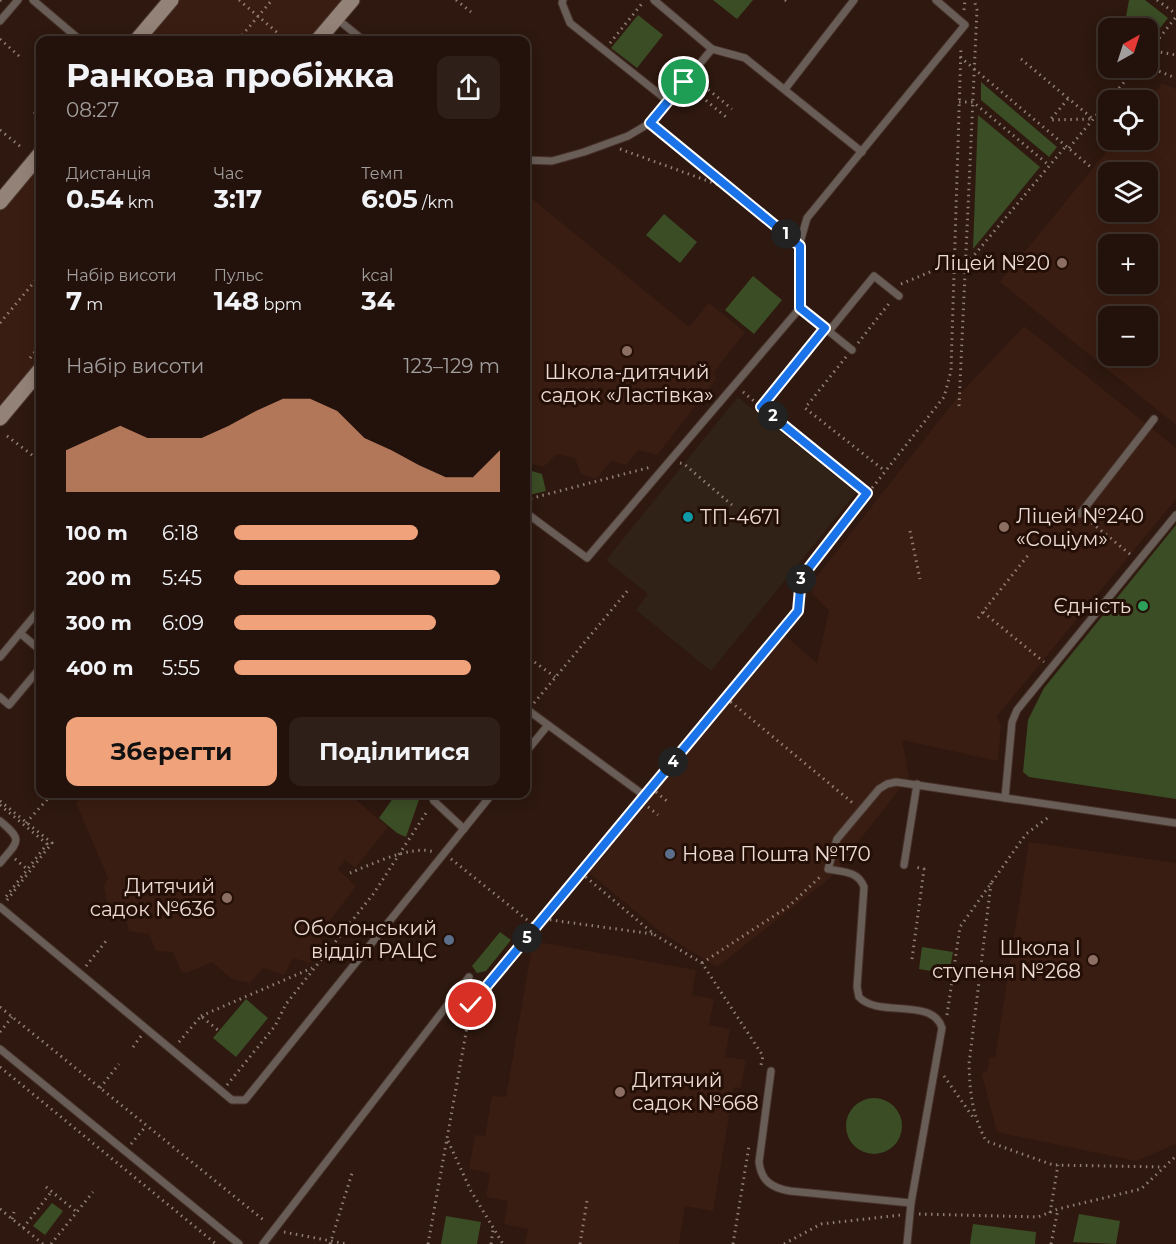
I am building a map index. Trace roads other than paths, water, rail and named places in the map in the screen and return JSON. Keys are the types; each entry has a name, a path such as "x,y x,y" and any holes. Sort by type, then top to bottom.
{"main road":[{"path":"140,36 171,0"},
{"path":"321,36 352,0"},
{"path":"0,202 36,159"},
{"path":"0,418 36,375"}],"lane":[{"path":"0,21 18,0"},
{"path":"33,0 75,36"},
{"path":"563,0 562,3 570,23 668,101"},
{"path":"654,0 712,49 745,58 862,153"},
{"path":"785,89 854,0"},
{"path":"530,516 587,558 800,308 800,246 807,218 963,26 936,0"},
{"path":"336,18 358,36"},
{"path":"530,160 552,161 608,144 650,123 712,49"},
{"path":"827,330 874,276 898,295"},
{"path":"800,308 852,350"},
{"path":"1080,514 1154,419"},
{"path":"1005,798 1012,722 1017,710 1176,515"},
{"path":"0,657 36,614"},
{"path":"20,633 36,647"},
{"path":"0,697 9,705 36,673"},
{"path":"530,711 643,798"},
{"path":"530,747 548,725"},
{"path":"907,1244 911,1203 942,1028 938,1018 928,1013 868,1004 859,997 857,987 864,887 859,877 854,874 828,869 837,839 879,789 896,782 1176,823"},
{"path":"904,865 917,784"},
{"path":"433,798 464,828"},
{"path":"0,908 232,1100 245,1100 489,798"},
{"path":"0,821 15,834 16,838 14,847 1,858"},
{"path":"263,1244 469,977"},
{"path":"0,1049 239,1244"},
{"path":"771,1071 759,1162 764,1180 771,1186 790,1191 911,1203"}],"place":[{"name":"Ліцей №20","path":"1062,263"},
{"name":"Школа-дитячий садок «Ластівка»","path":"627,351"},
{"name":"ТП-4671","path":"688,517"},
{"name":"Ліцей №240 «Соціум»","path":"1004,527"},
{"name":"Єдність","path":"1143,606"},
{"name":"Нова Пошта №170","path":"670,854"},
{"name":"Дитячий садок №636","path":"227,898"},
{"name":"Оболонський відділ РАЦС","path":"449,940"},
{"name":"Школа І ступеня №268","path":"1093,960"},
{"name":"Дитячий садок №668","path":"620,1092"}]}
